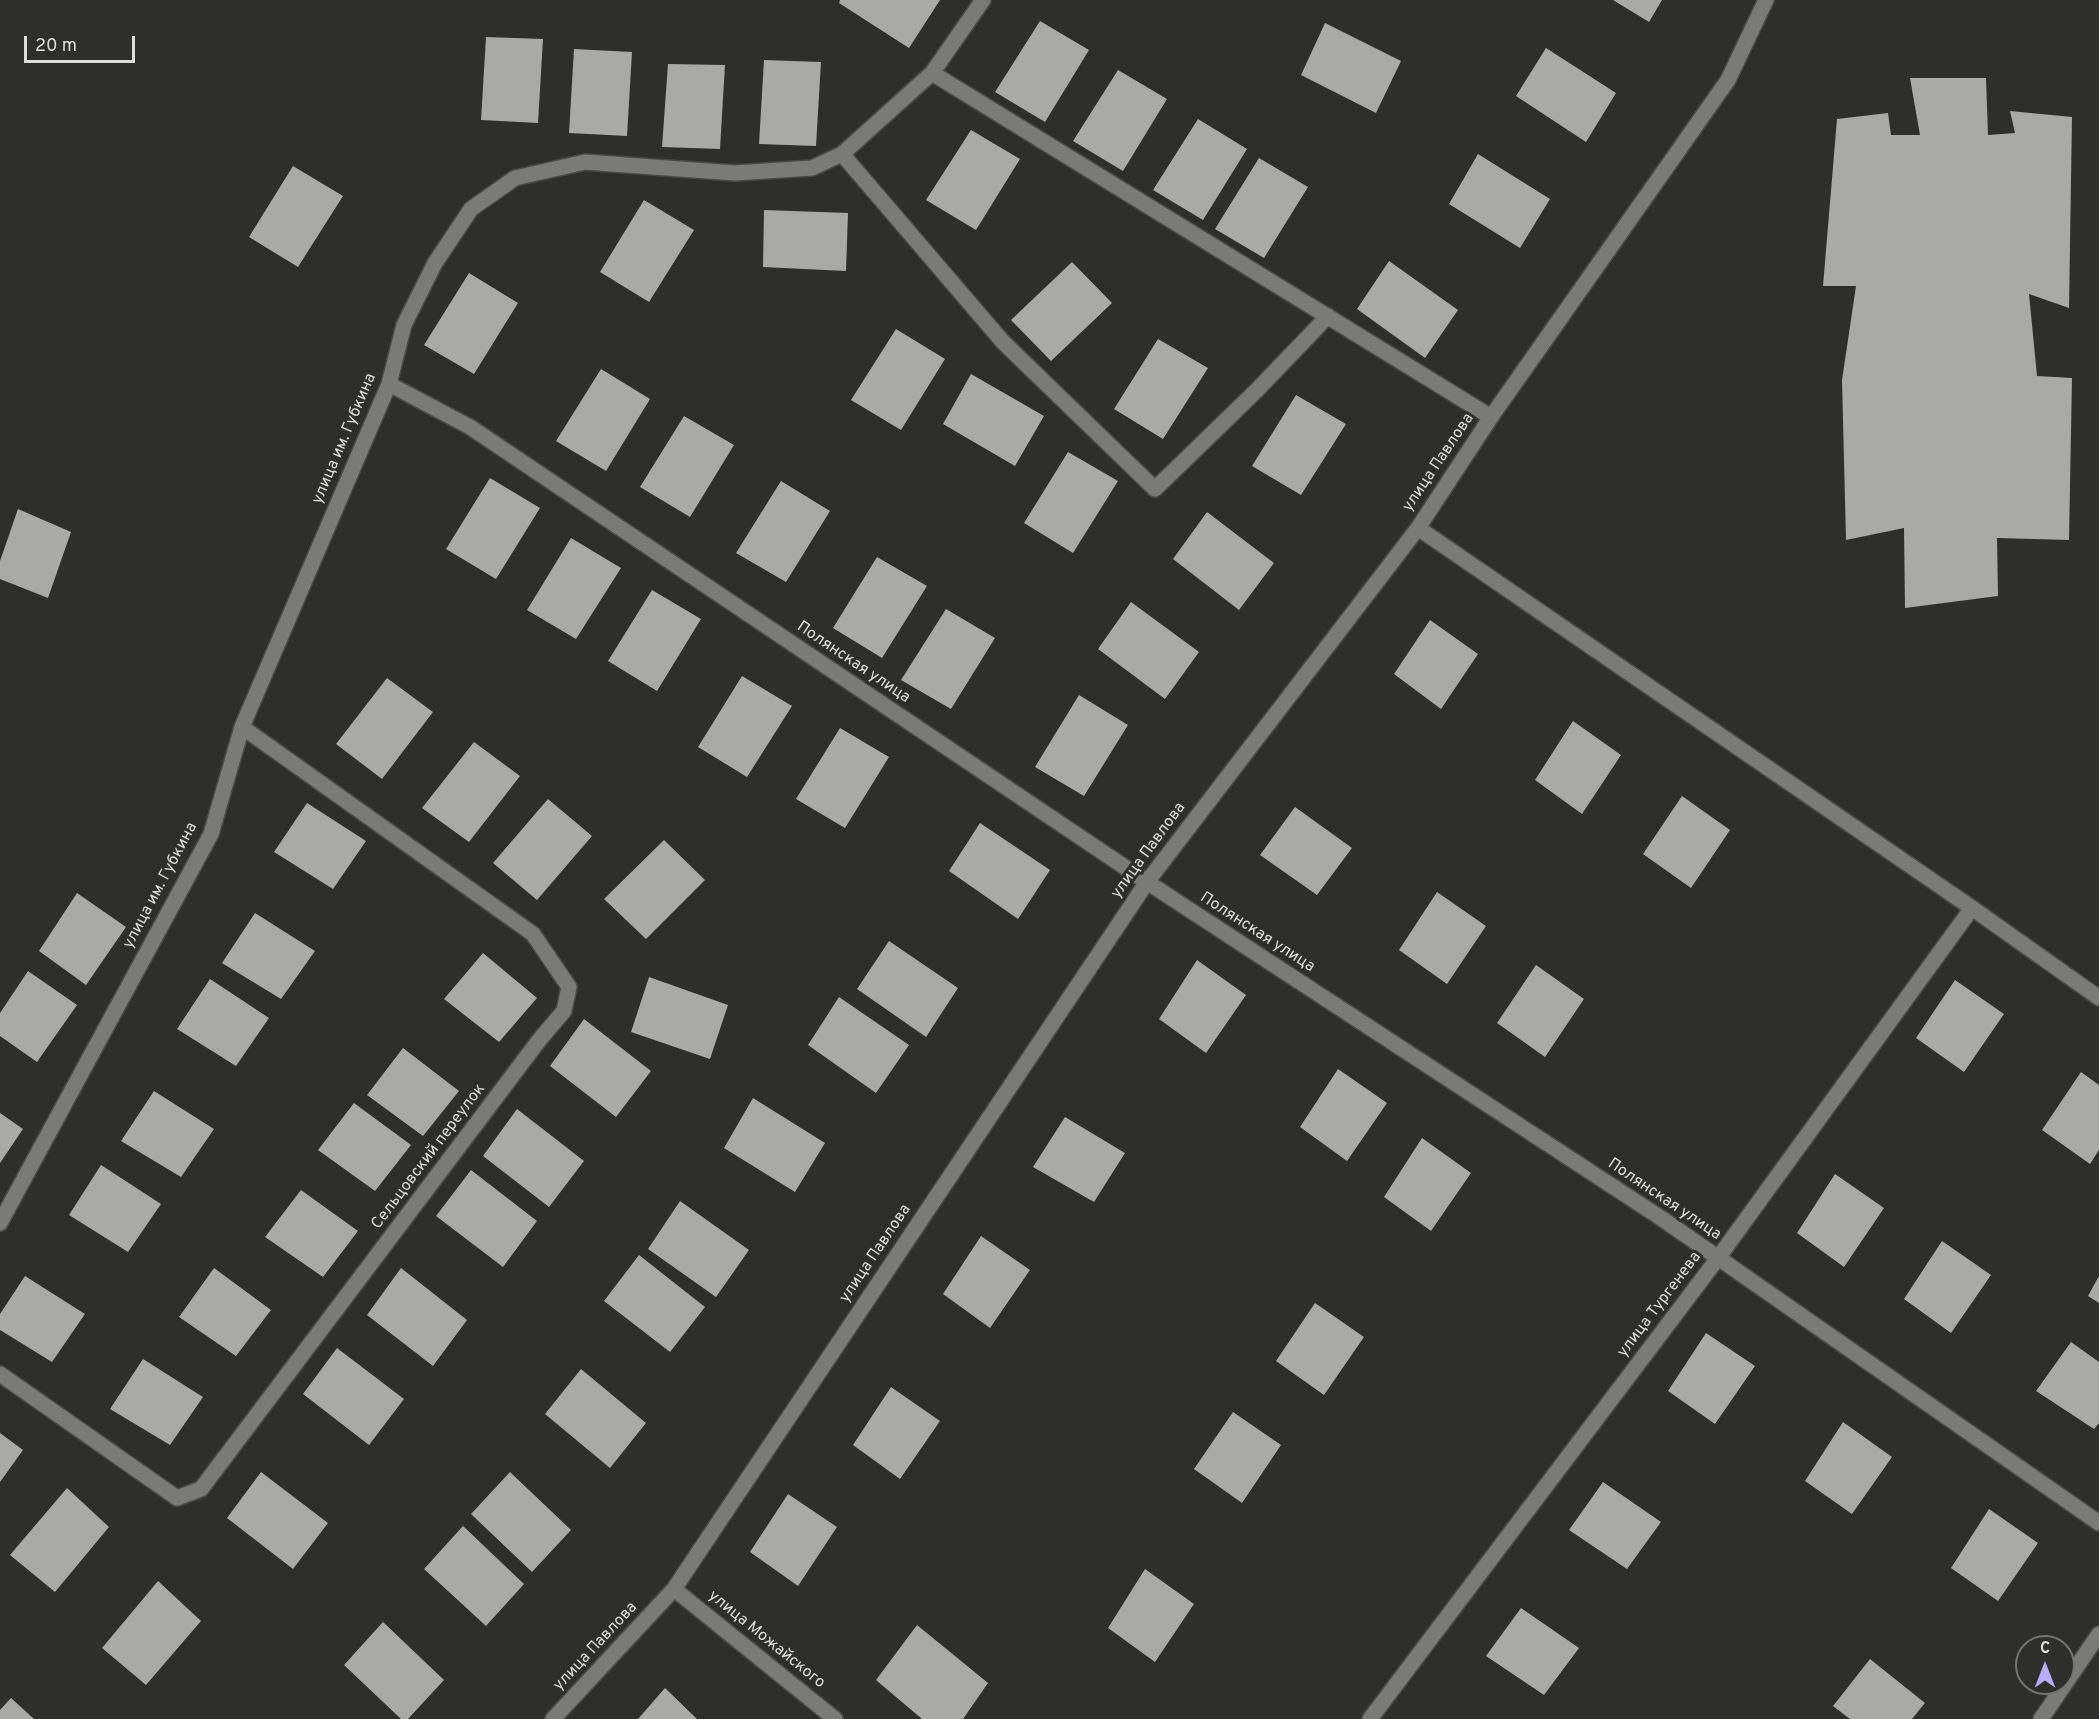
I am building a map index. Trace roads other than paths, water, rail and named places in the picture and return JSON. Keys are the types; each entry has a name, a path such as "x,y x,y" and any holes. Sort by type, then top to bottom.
{"street":[{"name":"улица им. Губкина","path":"0,1223 211,834 242,727 389,384 404,325 435,263 471,209 515,178 585,162 735,173 812,168 842,154 932,73 983,0"},
{"name":"улица Павлова","path":"553,1719 674,1589 1147,882 1418,528 1491,417 1728,80 1766,0"},
{"path":"932,73 1491,417"},
{"path":"842,154 1003,342 1155,489 1257,390 1328,316"},
{"name":"Полянская улица","path":"389,384 470,427 1147,882 1661,1218 2099,1523"},
{"path":"1418,528 1972,908 2099,998"},
{"name":"Сельцовский переулок","path":"0,1374 177,1498 201,1489 540,1039 564,1011 569,987 532,934 242,727"},
{"name":"улица Тургенева","path":"1370,1719 1718,1258 1972,908"},
{"name":"улица Можайского","path":"674,1589 835,1719"},
{"path":"2041,1719 2099,1634"}]}
